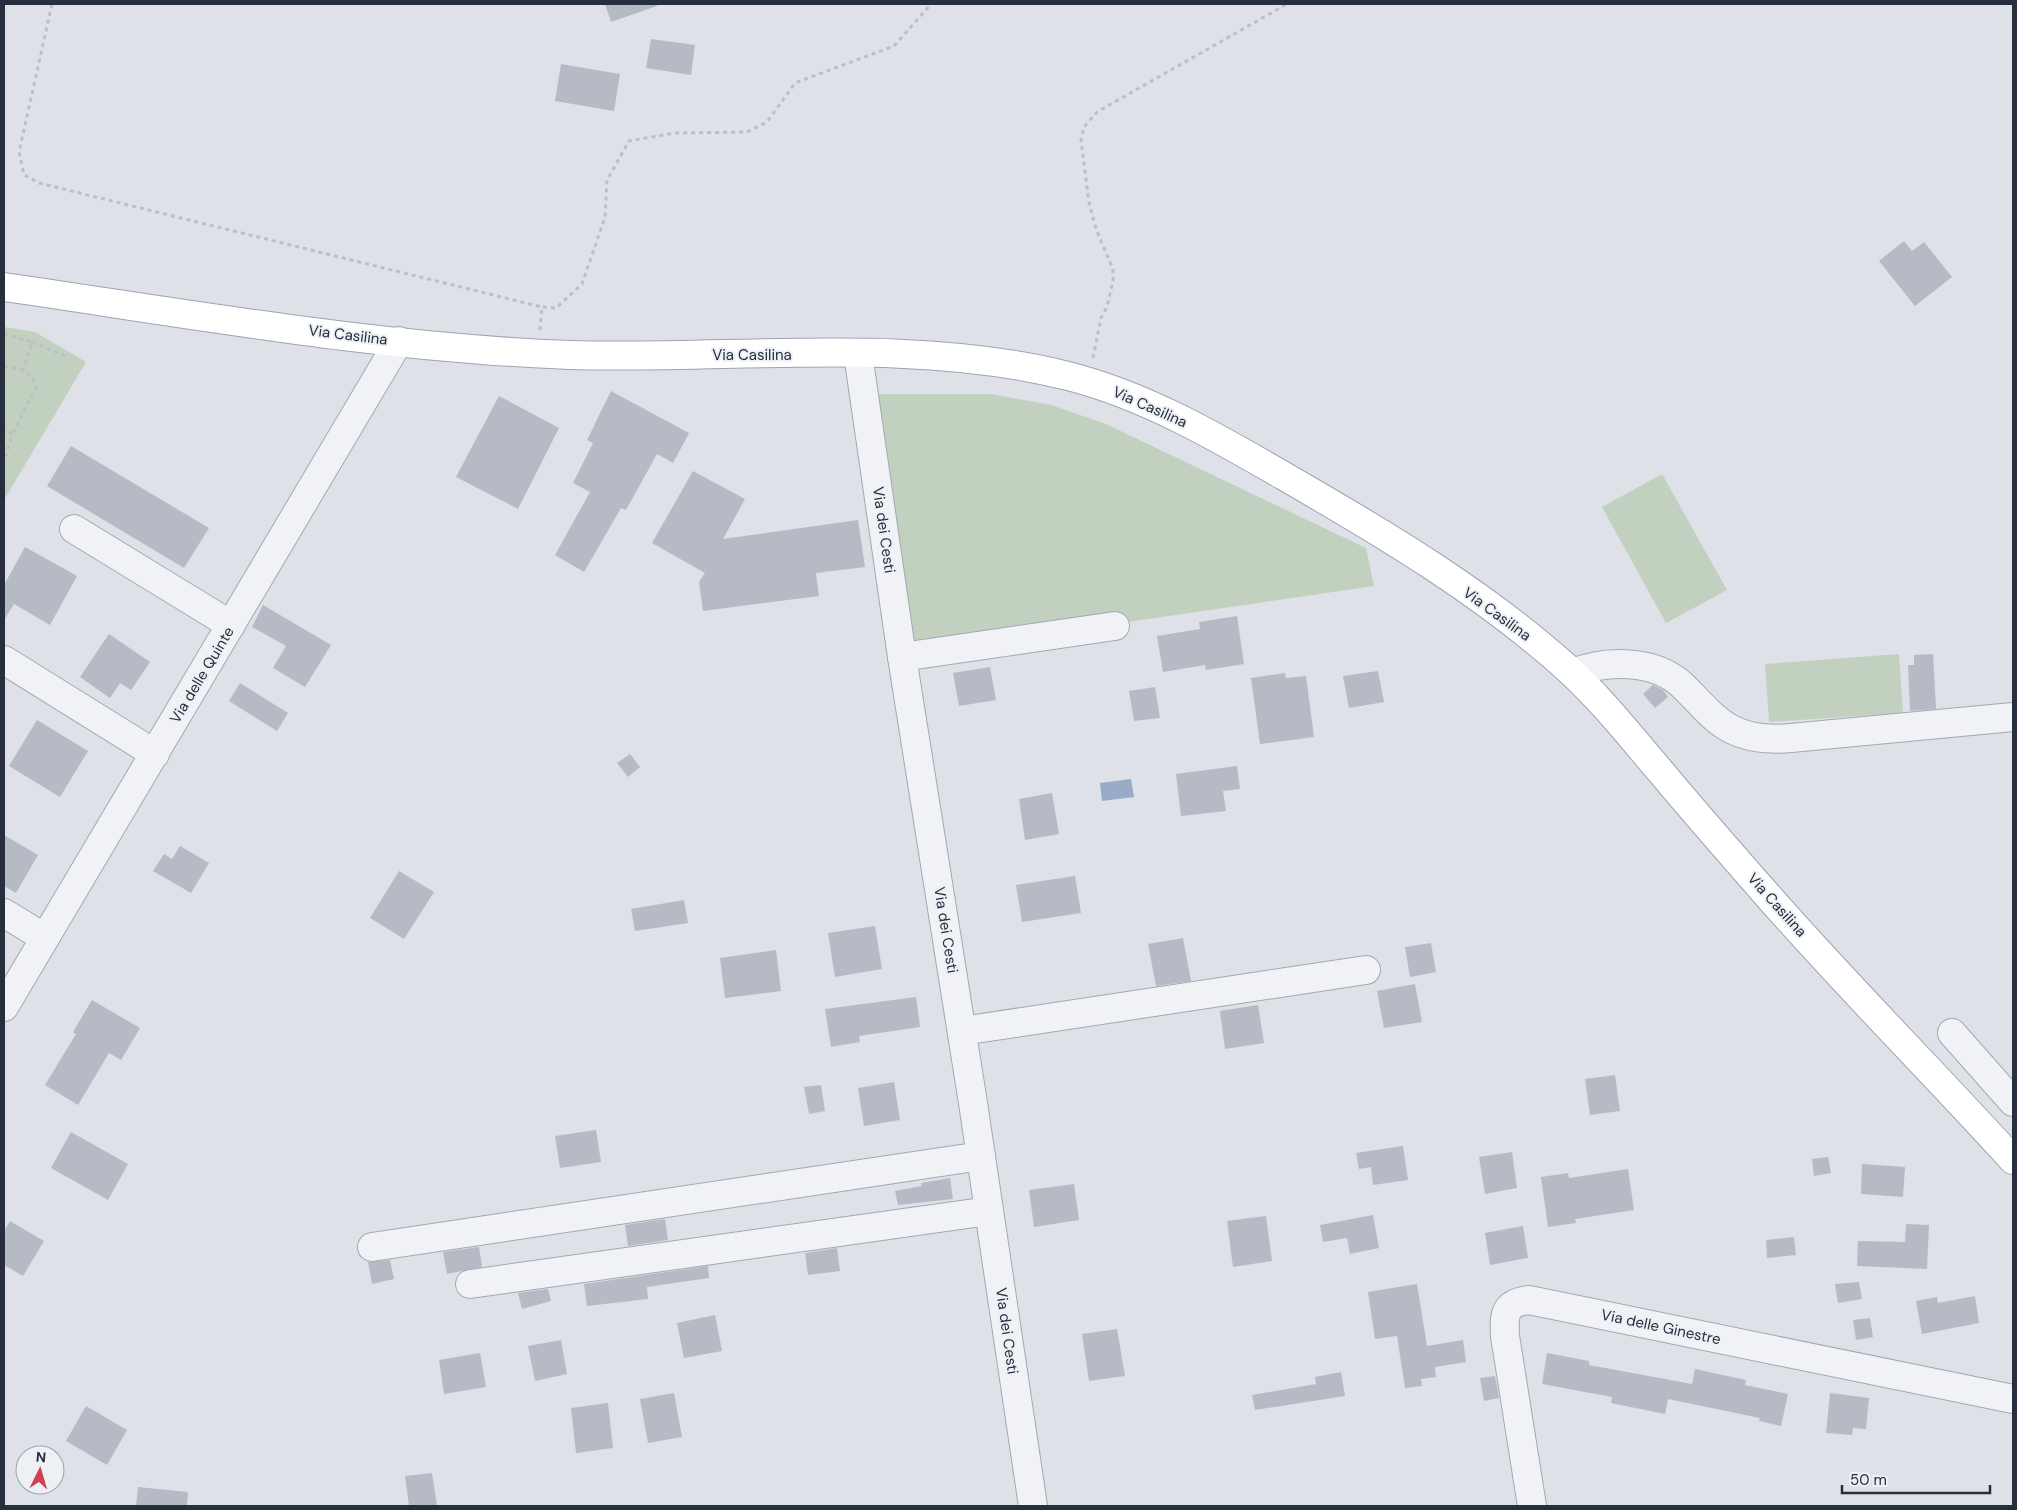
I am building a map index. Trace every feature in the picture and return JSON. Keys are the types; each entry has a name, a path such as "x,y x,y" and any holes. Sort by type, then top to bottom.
{"main road":[{"name":"Via Casilina","path":"4,287 399,342 538,353 621,356 858,354 948,358 1040,370 1098,385 1155,408 1258,461 1418,558 1495,610 1572,673 1618,720 1794,926 2013,1160"}],"street":[{"name":"Via delle Quinte","path":"4,1007 399,342"},
{"name":"Via dei Cesti","path":"858,354 902,657 990,1211 1033,1506"},
{"path":"74,529 231,625"},
{"path":"902,657 1115,626"},
{"path":"4,660 155,754"},
{"path":"1572,673 1594,666 1621,664 1662,672 1681,684 1730,728 1760,738 1779,739 2013,717"},
{"path":"4,913 45,938"},
{"path":"962,1031 1366,970"},
{"path":"1952,1033 2013,1102"},
{"path":"372,1247 981,1156"},
{"path":"470,1284 990,1211"},
{"name":"Via delle Ginestre","path":"1532,1506 1505,1336 1506,1314 1510,1305 1518,1301 1528,1300 2013,1399"}],"path":[{"path":"52,4 19,152 24,175 39,184 542,307 556,308 582,284 605,218 607,180 629,141 675,133 747,132 766,122 795,83 894,46 931,4"},
{"path":"1094,358 1101,318 1111,295 1113,268 1096,229 1089,202 1081,140 1084,127 1097,112 1287,4"},
{"path":"538,353 542,307"},
{"path":"4,334 32,342 67,357"},
{"path":"23,370 32,342"},
{"path":"4,367 23,370 34,380 36,387 12,435 4,462"},
{"path":"4,425 12,435"}],"green space":[{"path":"4,327 35,332 86,362 4,500"},
{"path":"873,394 991,394 1051,405 1106,424 1366,548 1374,586 916,653 912,651"},
{"path":"1662,474 1727,590 1666,623 1602,507"},
{"path":"1899,654 1903,713 1769,722 1765,664"}],"water":[{"path":"1131,779 1134,797 1102,801 1100,783"}],"building":[{"path":"605,4 657,4 657,6 611,22"},
{"path":"651,39 695,45 691,75 646,68"},
{"path":"561,64 620,74 614,111 555,101"},
{"path":"1904,241 1912,251 1924,242 1952,277 1915,306 1879,261"},
{"path":"611,391 689,433 673,463 657,454 626,510 621,508 584,572 555,555 590,492 573,483 593,443 587,440"},
{"path":"499,396 559,428 518,509 456,477"},
{"path":"71,446 209,528 184,568 47,486"},
{"path":"693,471 745,499 723,539 858,520 865,567 816,573 819,596 703,611 699,582 705,573 652,543"},
{"path":"25,547 77,576 50,625 14,604 4,620 4,585"},
{"path":"263,605 331,645 305,687 273,668 286,646 252,627"},
{"path":"1237,616 1244,664 1206,670 1205,665 1163,672 1157,636 1200,629 1199,622"},
{"path":"109,634 150,662 131,690 120,683 110,698 80,677"},
{"path":"1933,654 1936,709 1910,711 1908,665 1914,665 1914,655"},
{"path":"990,667 996,700 959,706 953,673"},
{"path":"1378,671 1384,702 1349,708 1343,676"},
{"path":"1285,673 1286,678 1306,676 1314,737 1260,744 1251,678"},
{"path":"240,683 288,713 277,731 229,701"},
{"path":"1653,685 1663,690 1668,697 1655,708 1643,694"},
{"path":"1155,687 1160,718 1134,721 1129,691"},
{"path":"37,720 88,751 60,797 9,766"},
{"path":"630,754 640,767 628,777 617,763"},
{"path":"1237,766 1240,789 1223,791 1226,811 1181,816 1176,774"},
{"path":"1052,793 1059,834 1025,840 1019,799"},
{"path":"4,835 38,855 16,893 4,886"},
{"path":"180,846 209,863 191,893 153,871 164,854 172,859"},
{"path":"399,871 434,892 404,939 370,918"},
{"path":"1075,876 1081,913 1022,922 1016,885"},
{"path":"684,900 688,923 635,931 631,909"},
{"path":"875,926 882,969 835,977 828,933"},
{"path":"1183,938 1191,981 1156,986 1148,944"},
{"path":"1431,943 1436,972 1410,977 1405,947"},
{"path":"776,950 781,991 725,998 720,958"},
{"path":"1415,984 1422,1022 1384,1028 1377,991"},
{"path":"916,997 920,1027 859,1036 860,1042 831,1047 825,1009"},
{"path":"92,1000 140,1028 121,1060 109,1053 78,1105 45,1085 76,1034 73,1032"},
{"path":"1258,1005 1264,1043 1225,1049 1220,1011"},
{"path":"1615,1075 1620,1111 1590,1115 1585,1079"},
{"path":"894,1082 900,1120 864,1126 858,1088"},
{"path":"821,1085 825,1111 809,1114 804,1087"},
{"path":"596,1130 601,1162 560,1168 555,1136"},
{"path":"71,1132 128,1164 108,1200 51,1168"},
{"path":"1403,1146 1408,1180 1373,1185 1371,1167 1359,1169 1356,1153"},
{"path":"1512,1152 1517,1188 1485,1194 1479,1157"},
{"path":"1828,1157 1831,1173 1814,1176 1812,1159"},
{"path":"1862,1164 1905,1167 1903,1197 1861,1194"},
{"path":"1628,1169 1634,1210 1575,1219 1576,1223 1548,1227 1541,1177 1568,1173 1569,1178"},
{"path":"950,1178 953,1199 898,1205 895,1191 922,1186 921,1183"},
{"path":"1074,1184 1079,1220 1034,1227 1029,1190"},
{"path":"1373,1215 1379,1248 1350,1254 1347,1238 1323,1242 1320,1225"},
{"path":"1266,1216 1272,1261 1233,1267 1227,1221"},
{"path":"665,1219 668,1240 628,1246 625,1225"},
{"path":"10,1221 44,1241 23,1276 4,1265 4,1231"},
{"path":"1906,1224 1929,1225 1927,1269 1857,1266 1858,1241 1905,1242"},
{"path":"1523,1226 1528,1258 1490,1265 1485,1233"},
{"path":"1794,1237 1796,1255 1767,1258 1766,1240"},
{"path":"479,1247 482,1267 447,1274 443,1252"},
{"path":"837,1248 840,1271 808,1275 805,1253"},
{"path":"390,1260 394,1279 372,1284 368,1262"},
{"path":"708,1266 709,1278 647,1287 648,1299 587,1306 584,1284"},
{"path":"1859,1282 1862,1299 1838,1303 1835,1284"},
{"path":"1417,1284 1427,1346 1463,1340 1466,1362 1435,1367 1436,1377 1421,1379 1422,1386 1405,1388 1397,1336 1375,1339 1368,1292"},
{"path":"548,1289 551,1301 522,1309 518,1293"},
{"path":"1975,1296 1979,1323 1922,1334 1916,1301 1937,1297 1938,1303"},
{"path":"715,1315 722,1351 684,1358 677,1323"},
{"path":"1870,1318 1873,1337 1856,1340 1853,1320"},
{"path":"1117,1329 1125,1376 1089,1381 1082,1334"},
{"path":"561,1340 567,1374 535,1381 528,1346"},
{"path":"480,1353 486,1387 444,1394 439,1360"},
{"path":"1547,1353 1589,1361 1589,1365 1692,1384 1695,1369 1746,1380 1745,1385 1788,1394 1781,1426 1759,1421 1760,1418 1668,1399 1665,1414 1611,1403 1612,1397 1542,1384"},
{"path":"1341,1372 1345,1396 1255,1410 1252,1395 1316,1384 1315,1377"},
{"path":"1495,1376 1499,1398 1484,1401 1480,1378"},
{"path":"674,1393 682,1437 648,1443 640,1399"},
{"path":"1830,1393 1869,1398 1866,1429 1853,1428 1852,1435 1826,1433"},
{"path":"608,1403 613,1448 576,1453 571,1408"},
{"path":"86,1406 127,1430 107,1465 66,1441"},
{"path":"432,1473 437,1506 409,1506 405,1476"},
{"path":"138,1487 188,1492 187,1506 136,1506"}]}
